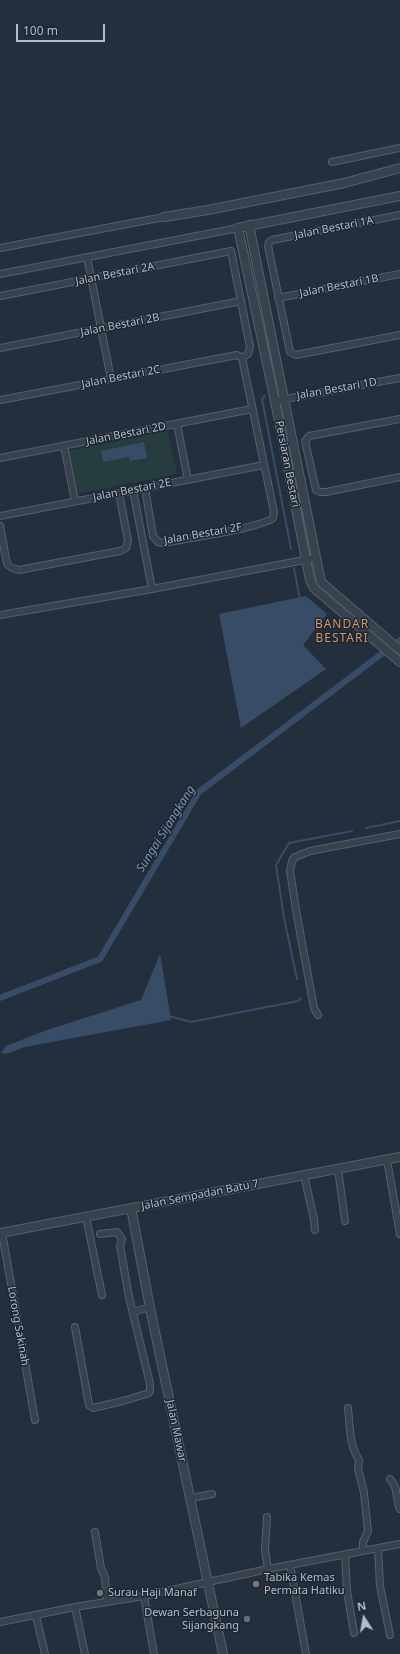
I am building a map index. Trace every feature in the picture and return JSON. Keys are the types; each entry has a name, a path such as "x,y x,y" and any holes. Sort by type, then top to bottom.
{"street":[{"path":"332,162 400,148"},
{"path":"0,248 208,210 344,183 400,168"},
{"path":"0,274 400,196"},
{"name":"Jalan Bestari 1A","path":"278,298 268,249 269,242 272,240 400,215"},
{"name":"Persiaran Bestari","path":"249,225 321,582 383,641 398,660"},
{"name":"Persiaran Bestari","path":"238,228 275,401 310,580 314,588 383,641 400,650"},
{"name":"Jalan Bestari 2A","path":"0,296 231,251 241,301"},
{"path":"87,257 112,379"},
{"name":"Jalan Bestari 1B","path":"278,298 400,274"},
{"path":"278,298 288,349 296,355 400,335"},
{"path":"241,301 250,347 248,354 242,358 264,465"},
{"name":"Jalan Bestari 2B","path":"0,348 241,301"},
{"name":"Jalan Bestari 2C","path":"0,400 237,355 242,358"},
{"name":"Jalan Bestari 1D","path":"275,401 400,378"},
{"name":"Jalan Bestari 2D","path":"0,458 252,409"},
{"path":"400,419 309,436 306,438 305,444 316,490 326,492 400,477"},
{"path":"177,424 188,480"},
{"path":"64,446 75,501"},
{"name":"Jalan Bestari 2E","path":"0,516 264,465"},
{"name":"Jalan Bestari 2F","path":"144,488 153,536 158,542 170,541 268,522 273,518 274,512 264,465"},
{"path":"133,490 152,589"},
{"path":"0,526 7,564 12,568 19,570 120,551 126,548 128,541 119,493"},
{"path":"0,615 152,589 315,558"},
{"path":"318,1015 314,1008 297,916 290,870 292,861 295,857 310,851 400,834"},
{"name":"Jalan Sempadan Batu 7","path":"1,1233 400,1157"},
{"path":"387,1160 400,1234"},
{"path":"338,1169 345,1221"},
{"path":"304,1176 314,1219 315,1230"},
{"name":"Jalan Mawar","path":"131,1208 150,1307 223,1654"},
{"path":"86,1217 102,1295"},
{"path":"75,1327 89,1405 93,1408 123,1401 146,1394 150,1391 150,1384 133,1312 120,1246 122,1238 117,1232 100,1234"},
{"name":"Lorong Sakinah","path":"1,1233 3,1254 35,1420"},
{"path":"133,1312 150,1307"},
{"path":"348,1408 349,1426 355,1454 359,1460 358,1468 364,1492 368,1530 363,1542 363,1551"},
{"path":"390,1479 397,1488 397,1502 400,1509"},
{"path":"191,1498 212,1494"},
{"path":"267,1517 265,1550 268,1568"},
{"path":"95,1532 101,1568 105,1577 107,1602"},
{"path":"0,1622 75,1607 144,1596 268,1568 400,1544"},
{"path":"378,1548 380,1586 390,1635"},
{"path":"345,1555 347,1591 354,1633"},
{"path":"290,1565 306,1654"},
{"path":"144,1596 154,1654"},
{"path":"75,1607 84,1654"},
{"path":"36,1616 45,1654"}],"green space":[{"path":"168,431 177,474 76,494 67,451"}],"water":[{"path":"144,442 147,458 130,461 129,457 103,462 101,451"},
{"path":"306,596 327,614 303,645 326,669 241,728 219,614"},
{"path":"160,954 171,1020 25,1047 6,1054 1,1053 6,1046 47,1030 141,1000"}],"waterway":[{"path":"265,396 262,399 291,549"},
{"path":"294,568 300,600"},
{"name":"Sungai Sijangkang","path":"0,998 100,959 199,792 400,640"},
{"path":"366,828 400,821"},
{"path":"297,979 284,918 276,865 289,843 352,831"},
{"path":"169,1016 191,1022 298,1001 301,998"}],"place":[{"name":"Tabika Kemas Permata Hatiku","path":"256,1584"},
{"name":"Surau Haji Manaf","path":"100,1593"},
{"name":"Dewan Serbaguna Sijangkang","path":"247,1619"}],"district":[{"name":"BANDAR BESTARI","path":"342,632"}]}
